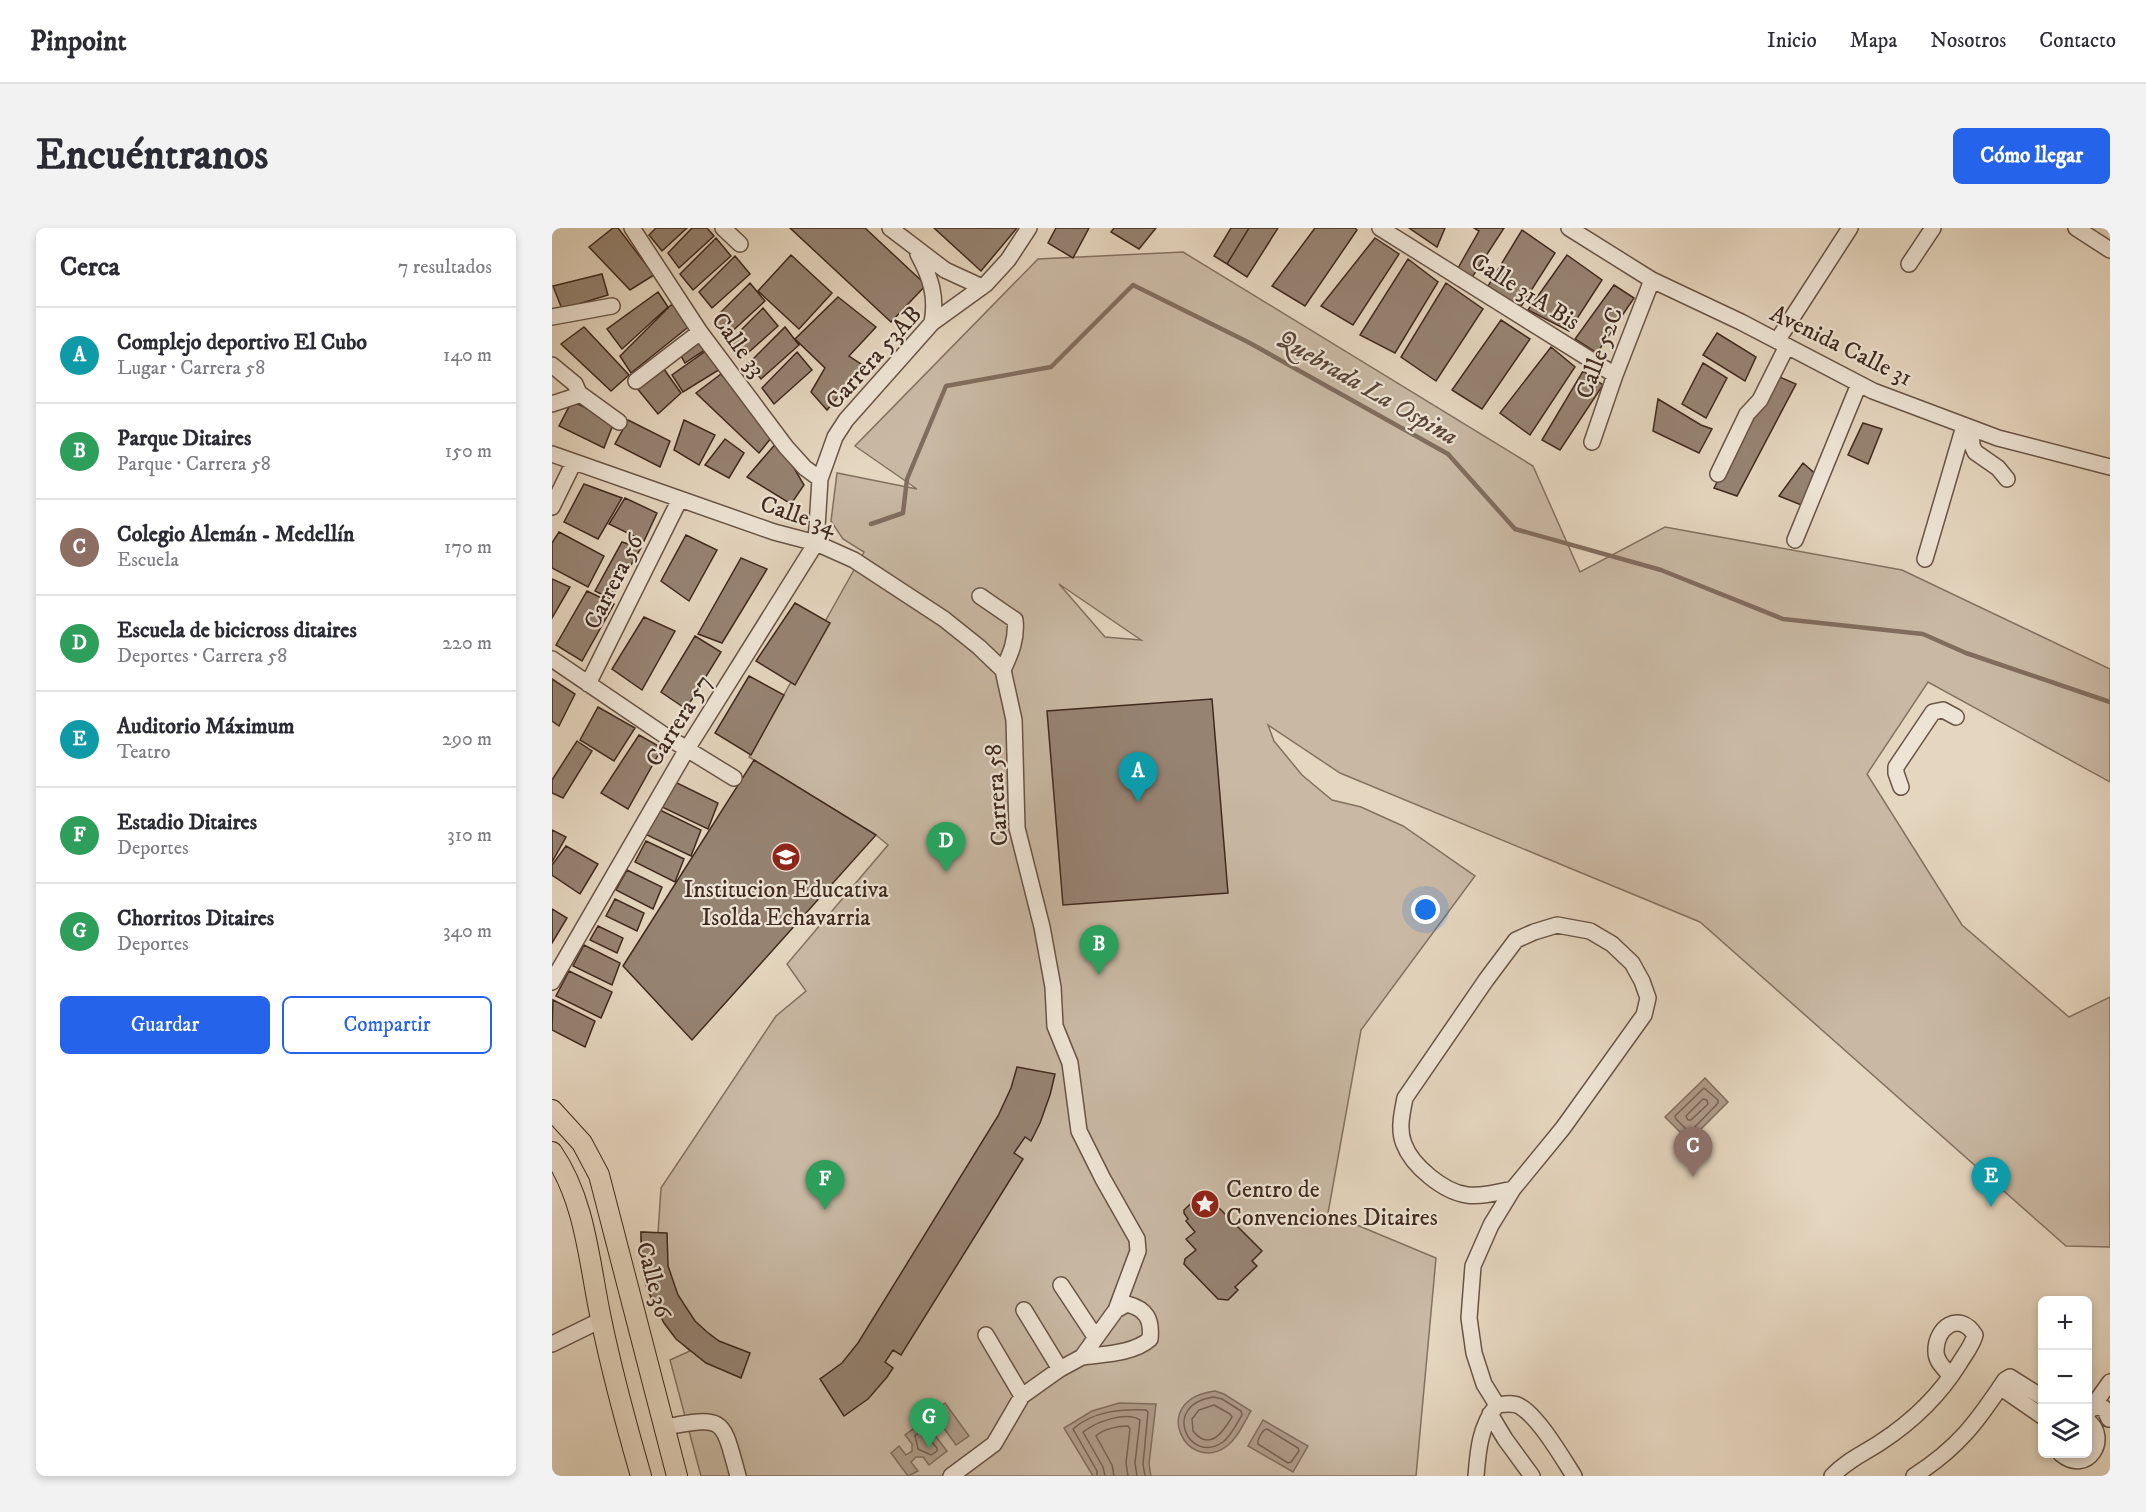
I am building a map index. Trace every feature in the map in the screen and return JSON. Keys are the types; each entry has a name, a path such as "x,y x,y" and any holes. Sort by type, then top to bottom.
{"main road":[{"name":"Calle 36","path":"552,1110 582,1143 599,1175 677,1476"},
{"path":"552,1152 562,1166 574,1196 586,1238 601,1320 640,1476"}],"street":[{"name":"Calle 33","path":"632,228 700,332 786,447 820,480"},
{"path":"723,228 740,244"},
{"path":"890,228 945,270 982,287"},
{"name":"Carrera 53AB","path":"820,480 829,450 846,420 932,323 982,287 1008,260 1029,228"},
{"name":"Avenida Calle 31","path":"1569,228 1652,280 1873,391 1998,438 2110,467"},
{"path":"1718,474 1747,414 1760,400 1782,344 1850,228"},
{"path":"1909,264 1933,228"},
{"path":"2076,228 2110,250"},
{"name":"Calle 31A Bis","path":"1385,229 1615,375"},
{"path":"915,249 928,271 934,292 935,308 932,323"},
{"name":"Calle 52C","path":"1592,442 1652,280"},
{"path":"552,317 612,306"},
{"path":"636,381 700,332"},
{"path":"552,365 575,384 579,393 619,422"},
{"path":"1795,540 1859,384"},
{"path":"552,404 573,398 579,393"},
{"path":"1968,427 1975,452 1998,468 2007,479"},
{"path":"1925,559 1968,427"},
{"path":"803,466 829,450"},
{"name":"Calle 34","path":"552,453 774,532 816,543 854,560 944,619 1003,670"},
{"path":"552,507 574,462"},
{"name":"Carrera 57","path":"552,982 687,749 816,543 820,480"},
{"name":"Carrera 56","path":"588,684 680,499"},
{"path":"980,596 1015,620 1014,644 1003,670"},
{"path":"552,659 734,778"},
{"name":"Carrera 58","path":"1003,670 1014,720 1017,828 1042,927 1053,987 1055,1026 1070,1063 1079,1131 1102,1179 1137,1239 1138,1251 1116,1310 1082,1357"},
{"path":"1901,787 1896,767 1933,712 1943,710 1956,717"},
{"path":"1513,1189 1483,1195 1466,1195 1433,1179 1419,1167 1404,1144 1401,1120 1405,1098 1516,940 1557,925 1590,931 1612,944 1632,963 1648,998 1644,1015 1563,1128 1513,1189 1491,1225 1473,1266 1469,1318 1474,1353 1505,1439 1532,1476"},
{"path":"1062,1285 1096,1338"},
{"path":"951,1476 994,1444 1022,1396 1060,1369 1082,1357 1117,1352 1143,1345 1150,1339 1151,1324 1146,1314 1136,1306 1127,1304 1116,1310"},
{"path":"1024,1310 1060,1369"},
{"path":"552,1344 601,1320"},
{"path":"986,1335 1022,1396"},
{"path":"1832,1476 1846,1462 1912,1420 1937,1395 1951,1376"},
{"path":"2005,1382 2038,1394"},
{"path":"2005,1382 2038,1412"},
{"path":"1914,1476 1954,1447 1980,1417 2005,1382"},
{"path":"2089,1476 2094,1461 2102,1452 2104,1445 2098,1418 2110,1382"},
{"path":"1476,1476 1478,1443 1494,1410 1510,1403 1520,1406 1534,1418 1574,1476"},
{"path":"665,1427 702,1420 719,1425 726,1434 738,1476"},
{"path":"2068,1464 2087,1464 2094,1461"}],"shaded area":[{"path":"1183,252 1533,466 1580,572 1665,527 1902,570 2110,669 2110,782 1928,682 1867,774 1962,925 2069,1017 2110,997 2110,1247 2066,1246 1700,922 1340,773 1268,725 1274,741 1302,775 1332,800 1361,807 1403,826 1475,876 1361,1030 1328,1213 1436,1258 1416,1476 701,1476 670,1360 690,1351 666,1325 651,1297 643,1267 641,1232 658,1233 661,1188 776,1016 806,991 787,964 888,845 876,835 749,757 864,552 843,539 831,521 837,473 917,489 855,446 1038,259","holes":["1059,584 1141,640 1105,637"]}],"water":[{"path":"1705,1078 1728,1102 1689,1141 1665,1117"},
{"path":"1215,1391 1251,1411 1231,1443 1212,1453 1199,1451 1188,1444 1180,1433 1178,1420 1183,1408 1194,1397"},
{"path":"945,1403 969,1436 956,1445 932,1412"},
{"path":"1119,1403 1156,1404 1149,1464 1151,1476 1093,1476 1064,1428 1092,1411"},
{"path":"1263,1420 1308,1446 1293,1472 1248,1446"},
{"path":"924,1421 947,1451 929,1465 923,1457 916,1457 911,1462 918,1471 908,1476 891,1453 899,1446 906,1455 912,1451 912,1444 905,1435"}],"building":[{"path":"613,228 618,228 654,275 630,290 589,247"},
{"path":"656,228 687,228 662,251 649,235"},
{"path":"692,228 707,228 714,236 679,268 668,253"},
{"path":"790,228 865,228 926,285 891,322"},
{"path":"934,228 1017,228 981,271"},
{"path":"1056,228 1089,228 1073,258 1048,243"},
{"path":"1114,228 1156,228 1139,249 1111,232"},
{"path":"1231,228 1249,228 1227,264 1214,256"},
{"path":"1249,228 1278,228 1247,277 1227,264"},
{"path":"1315,228 1355,228 1357,230 1305,306 1272,286"},
{"path":"1409,228 1445,228 1437,247"},
{"path":"1474,228 1504,228 1471,279 1458,268 1479,231"},
{"path":"1522,230 1555,253 1520,308 1488,286"},
{"path":"716,238 731,256 693,290 680,274"},
{"path":"1375,238 1399,254 1353,325 1321,306"},
{"path":"791,255 832,293 799,329 758,291"},
{"path":"1567,255 1602,280 1569,331 1528,310"},
{"path":"735,256 750,274 712,308 699,292"},
{"path":"1408,259 1438,282 1395,353 1360,335"},
{"path":"602,274 608,295 562,309 553,286"},
{"path":"750,283 765,301 727,336 714,319"},
{"path":"1446,283 1483,309 1436,381 1401,357"},
{"path":"1614,285 1634,298 1597,353 1575,339"},
{"path":"658,292 668,307 622,349 607,329"},
{"path":"838,297 876,327 849,356 864,366 827,410 811,392 825,368 795,339"},
{"path":"672,304 692,324 631,373 620,356"},
{"path":"763,308 778,326 740,360 727,344"},
{"path":"1501,320 1530,339 1482,409 1452,390"},
{"path":"584,327 629,375 611,391 561,344"},
{"path":"785,327 799,345 761,379 749,363"},
{"path":"1717,333 1756,357 1745,381 1703,355"},
{"path":"698,335 709,347 685,363 678,351"},
{"path":"1551,347 1575,367 1530,435 1500,413"},
{"path":"710,348 725,366 683,392 672,375"},
{"path":"797,352 812,370 774,404 762,388"},
{"path":"1703,363 1727,378 1706,418 1682,404"},
{"path":"661,365 681,393 658,414 636,387"},
{"path":"1583,371 1603,385 1560,450 1542,440"},
{"path":"721,374 775,433 759,453 696,393"},
{"path":"1775,375 1796,384 1737,496 1714,488"},
{"path":"1658,399 1701,425 1712,429 1699,453 1653,431"},
{"path":"572,401 614,422 604,448 559,426"},
{"path":"628,420 670,441 660,467 615,444"},
{"path":"684,420 715,435 699,465 674,450"},
{"path":"1863,423 1882,429 1868,464 1848,455"},
{"path":"725,439 744,453 729,478 705,465"},
{"path":"778,441 804,485 791,504 747,477"},
{"path":"1803,463 1819,477 1804,506 1779,496"},
{"path":"584,484 622,498 598,539 564,522"},
{"path":"625,498 657,513 644,541 609,524"},
{"path":"559,532 604,556 588,587 552,568 552,543"},
{"path":"686,535 717,550 689,601 661,581"},
{"path":"622,542 641,548 611,599 595,591"},
{"path":"741,558 767,569 722,643 698,634"},
{"path":"552,579 570,587 552,618"},
{"path":"587,591 614,604 582,661 556,645"},
{"path":"795,603 830,623 795,685 756,661"},
{"path":"644,617 675,631 642,690 612,669"},
{"path":"695,636 721,652 686,709 661,692"},
{"path":"749,676 784,695 751,755 715,733"},
{"path":"552,679 575,694 559,726 552,721"},
{"path":"1212,699 1228,893 1063,905 1047,711"},
{"path":"598,707 635,728 614,761 580,740"},
{"path":"639,735 662,748 628,809 601,793"},
{"path":"577,741 592,751 563,798 552,793 552,780"},
{"path":"754,760 876,835 692,1040 623,966"},
{"path":"675,782 718,803 708,829 662,807"},
{"path":"658,809 701,830 691,856 645,834"},
{"path":"552,830 566,837 552,862"},
{"path":"646,841 684,859 675,882 635,862"},
{"path":"566,846 598,864 580,894 552,875 552,865"},
{"path":"627,870 662,887 653,909 616,890"},
{"path":"615,899 644,913 637,931 606,916"},
{"path":"552,909 567,918 552,943"},
{"path":"598,926 623,938 617,953 590,940"},
{"path":"584,945 620,963 612,985 573,966"},
{"path":"569,971 612,992 601,1018 556,996"},
{"path":"553,1000 595,1021 585,1047 552,1030"},
{"path":"1017,1067 1055,1074 1040,1123 1031,1141 1025,1137 1014,1153 1023,1159 901,1355 893,1350 885,1362 893,1368 887,1377 868,1399 844,1416 820,1379 842,1363 858,1343 998,1116 1011,1088"},
{"path":"1203,1192 1262,1251 1252,1261 1257,1266 1235,1287 1238,1290 1228,1300 1218,1299 1184,1264 1185,1259 1196,1250 1186,1239 1195,1232 1186,1221 1188,1219 1184,1210"},
{"path":"641,1232 667,1233 668,1266 678,1295 695,1321 719,1341 750,1353 741,1378 706,1363 676,1339 664,1323 647,1289 642,1271"}],"waterway":[{"name":"Quebrada La Ospina","path":"871,524 903,513 907,479 946,386 1051,367 1133,285 1248,342 1448,454 1515,529 1661,570 1783,619 1923,634 1966,653 2110,702"}],"place":[{"name":"Complejo deportivo El Cubo","path":"1138,802"},
{"name":"Institucion Educativa Isolda Echavarria","path":"786,857"},
{"name":"Escuela de bicicross ditaires","path":"946,872"},
{"name":"Parque Ditaires","path":"1099,975"},
{"name":"Colegio Alemán - Medellín","path":"1693,1177"},
{"name":"Centro de Convenciones Ditaires","path":"1205,1204"},
{"name":"Auditorio Máximum","path":"1991,1207"},
{"name":"Estadio Ditaires","path":"825,1210"},
{"name":"Chorritos Ditaires","path":"929,1448"}]}
